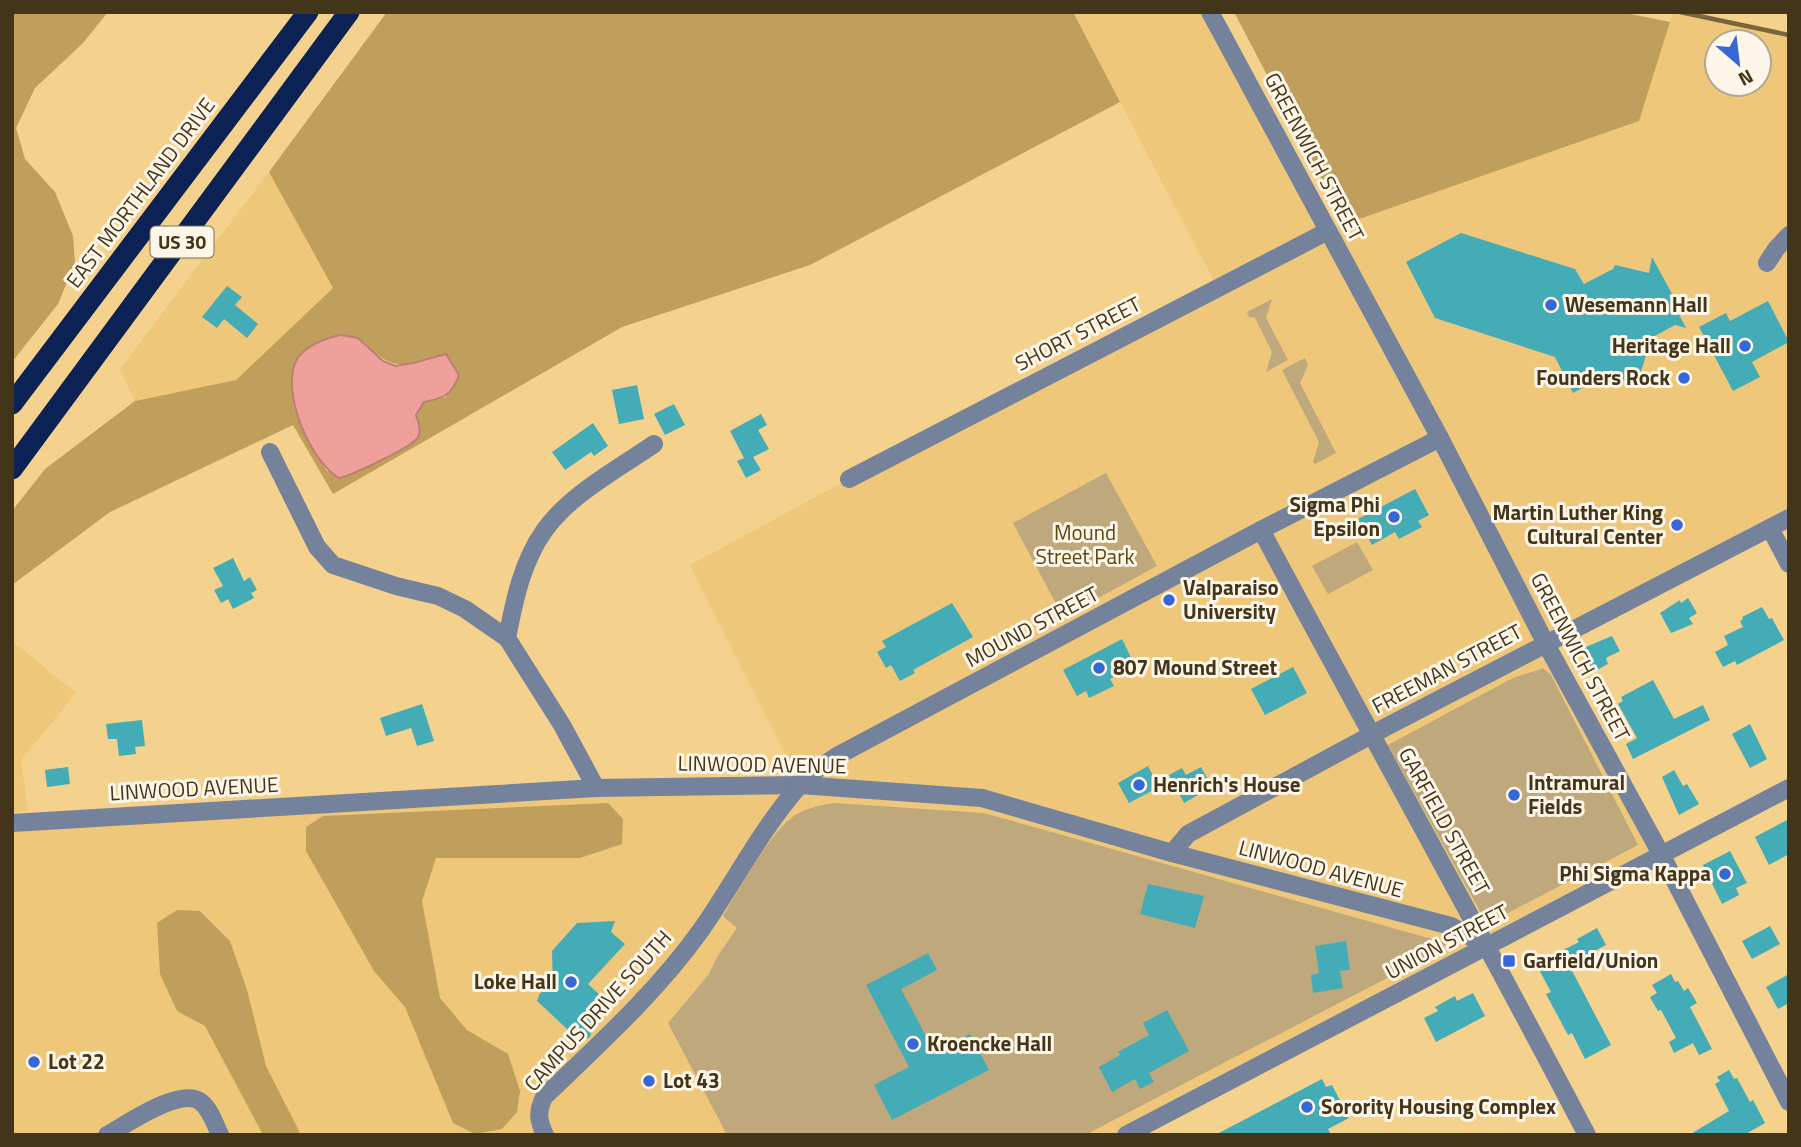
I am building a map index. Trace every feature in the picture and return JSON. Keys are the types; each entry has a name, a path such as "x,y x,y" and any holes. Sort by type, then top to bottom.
{"highway":[{"name":"EAST MORTHLAND DRIVE","path":"12,404 308,12"},
{"name":"US 30","path":"12,469 349,12"}],"street":[{"name":"GREENWICH STREET","path":"1210,12 1440,438 1546,644 1661,854 1789,1102"},
{"name":"SHORT STREET","path":"849,479 1328,231"},
{"path":"1767,263 1789,235"},
{"name":"MOUND STREET","path":"800,785 838,756 1261,530 1440,438"},
{"path":"507,638 525,565 544,530 578,496 654,444"},
{"path":"270,452 317,547 333,565 397,586 439,596 465,608 507,638 562,725 596,788"},
{"name":"FREEMAN STREET","path":"1172,853 1188,834 1789,518"},
{"path":"1770,528 1789,564"},
{"name":"GARFIELD STREET","path":"1261,530 1370,736 1489,947 1587,1135"},
{"name":"LINWOOD AVENUE","path":"12,823 596,788 800,785 982,798 1172,853 1451,926 1489,947"},
{"name":"CAMPUS DRIVE SOUTH","path":"542,1134 538,1109 544,1097 637,1007 666,975 701,930 761,838 800,785"},
{"name":"UNION STREET","path":"1126,1135 1789,788"},
{"path":"107,1135 174,1099 188,1096 200,1101 220,1135"}],"shaded area":[{"path":"12,12 108,12 83,43 35,88 16,128 25,159 55,192 73,236 75,263 58,304 12,362"},
{"path":"387,12 1073,12 1120,102 810,265 622,327 333,494 293,425 110,512 12,585 12,511 45,469 135,401 236,380 333,288 269,172","holes":["358,338 386,360 400,364 435,356 446,397 424,402 416,415 420,426 418,437 409,446 355,473 327,471 303,427 295,404 291,379"]},
{"name":"Valparaiso University","path":"1073,12 1210,12 1328,230 1639,121 1673,12 1754,28 1703,28 1703,98 1773,98 1773,32 1789,35 1789,518 1546,644 1661,854 1126,1135 12,1135 12,823 800,784 690,565 1217,287"},
{"path":"1234,12 1621,12 1670,22 1639,121 1345,224"},
{"path":"269,172 333,288 236,380 135,401 120,369"},
{"path":"341,335 358,338 383,361 395,366 446,354 459,375 446,394 424,402 416,415 420,431 414,442 381,461 339,478 318,457 301,425 295,408 292,375 296,361 304,351"},
{"path":"12,641 76,693 21,760 28,811 12,812"},
{"path":"608,803 623,819 622,844 580,858 436,858 422,901 440,998 467,1030 508,1054 520,1091 517,1112 502,1129 475,1134 453,1123 405,1007 374,971 306,851 306,827 323,816"},
{"path":"177,910 200,911 230,941 247,990 266,1066 299,1135 263,1135 205,1026 177,1011 160,974 157,923"}],"green space":[{"path":"1272,299 1266,318 1288,360 1266,372 1272,352 1255,318 1249,317 1247,312"},
{"path":"1305,358 1308,365 1300,383 1336,453 1315,464 1313,462 1319,442 1282,370"},
{"name":"Mound Street Park","path":"1106,473 1157,566 1063,617 1013,523"},
{"path":"1357,542 1373,570 1328,594 1312,566"},
{"name":"Intramural Fields","path":"1543,668 1551,675 1638,845 1487,924 1388,745 1511,679"},
{"path":"834,803 984,813 1446,943 1443,949 1085,1135 727,1135 668,1023 709,974 737,928 723,916 777,832 797,814"}],"building":[{"name":"Wesemann Hall","path":"1461,233 1575,269 1584,284 1613,269 1615,265 1649,273 1652,257 1686,328 1675,325 1651,338 1640,375 1636,374 1614,386 1607,374 1573,393 1555,357 1435,318 1406,262"},
{"path":"227,286 242,297 235,305 258,324 247,338 224,319 217,328 202,317"},
{"name":"Heritage Hall","path":"1768,301 1789,342 1752,362 1760,377 1733,391 1699,327 1726,313 1730,321"},
{"path":"637,385 644,419 619,424 612,390"},
{"path":"674,404 685,425 665,435 654,414"},
{"path":"761,414 767,425 758,430 769,449 753,457 761,470 746,478 737,461 744,458 730,431"},
{"path":"593,423 608,446 594,456 591,452 565,470 552,452"},
{"name":"Sigma Phi Epsilon","path":"1415,489 1429,515 1418,521 1422,527 1399,539 1395,532 1372,545 1358,519"},
{"path":"233,558 244,581 250,577 257,590 251,593 254,598 233,609 228,599 221,603 214,590 223,586 213,568"},
{"path":"1688,598 1697,613 1689,618 1693,624 1671,633 1660,613"},
{"path":"952,603 973,637 913,670 915,673 900,681 891,665 886,668 877,652 886,647 882,641"},
{"path":"1762,607 1769,619 1772,618 1784,640 1737,665 1735,661 1723,667 1715,652 1728,645 1724,636 1743,627 1740,621 1742,617"},
{"path":"1612,636 1620,651 1606,658 1608,664 1593,672 1581,649"},
{"name":"807 Mound Street","path":"1122,639 1135,666 1110,679 1114,686 1089,698 1086,691 1077,696 1063,670"},
{"path":"1293,667 1307,693 1265,715 1251,689"},
{"path":"1653,680 1674,719 1703,705 1710,720 1633,759 1626,744 1637,738 1618,704 1623,701 1621,697"},
{"path":"422,704 434,741 417,746 411,728 386,736 380,718"},
{"path":"142,720 145,746 135,747 136,754 119,756 117,739 108,739 106,724"},
{"path":"1750,724 1767,759 1750,768 1732,734"},
{"name":"Henrich's House","path":"1148,766 1159,787 1129,803 1118,783"},
{"path":"68,767 70,784 47,787 45,770"},
{"path":"1201,767 1212,787 1184,803 1169,775 1182,768 1186,775"},
{"path":"1674,770 1683,786 1687,784 1699,804 1679,815 1662,777"},
{"path":"1789,819 1789,854 1769,865 1755,837"},
{"name":"Phi Sigma Kappa","path":"1730,851 1747,883 1736,888 1739,895 1722,904 1703,865"},
{"path":"1148,884 1204,896 1195,928 1140,914"},
{"name":"Loke Hall","path":"615,921 611,932 625,944 588,984 604,999 590,1037 581,1042 537,1001 540,993 553,988 552,951 577,923"},
{"path":"1770,926 1780,944 1752,959 1742,941"},
{"path":"1597,928 1606,945 1569,965 1611,1045 1585,1059 1572,1033 1568,1035 1546,994 1551,992 1536,964 1579,942 1577,939"},
{"path":"1346,941 1350,970 1340,971 1343,988 1313,993 1311,975 1319,973 1315,946"},
{"name":"Kroencke Hall","path":"928,953 937,970 901,989 935,1053 970,1034 989,1070 892,1120 874,1085 909,1067 866,985"},
{"path":"1671,974 1684,991 1688,988 1697,1003 1690,1007 1712,1049 1699,1055 1693,1043 1674,1053 1669,1042 1676,1038 1661,1010 1658,1011 1650,997 1657,993 1652,985"},
{"path":"1789,974 1789,1003 1778,1009 1766,987"},
{"path":"1473,993 1485,1016 1436,1042 1424,1018 1438,1011 1435,1007 1455,996 1457,1001"},
{"path":"1167,1010 1189,1051 1149,1073 1154,1082 1140,1089 1135,1079 1112,1092 1099,1067 1120,1055 1118,1052 1149,1035 1143,1023"},
{"path":"1729,1070 1734,1079 1737,1078 1750,1102 1753,1100 1765,1123 1744,1135 1689,1135 1729,1111 1715,1084 1720,1081 1717,1077"},
{"name":"Sorority Housing Complex","path":"1322,1079 1326,1087 1332,1085 1349,1118 1328,1129 1331,1135 1215,1135"}],"railway":[{"path":"1680,12 1789,35"}],"place":[{"name":"Wesemann Hall","path":"1551,305"},
{"name":"Heritage Hall","path":"1745,346"},
{"name":"Founders Rock","path":"1684,378"},
{"name":"Sigma Phi Epsilon","path":"1394,517"},
{"name":"Martin Luther King Cultural Center","path":"1677,525"},
{"name":"Valparaiso University","path":"1169,600"},
{"name":"807 Mound Street","path":"1099,668"},
{"name":"Henrich's House","path":"1139,785"},
{"name":"Intramural Fields","path":"1514,795"},
{"name":"Phi Sigma Kappa","path":"1725,874"},
{"name":"Garfield/Union","path":"1509,961"},
{"name":"Loke Hall","path":"571,982"},
{"name":"Kroencke Hall","path":"913,1044"},
{"name":"Lot 22","path":"34,1062"},
{"name":"Lot 43","path":"649,1081"},
{"name":"Sorority Housing Complex","path":"1307,1107"}]}
